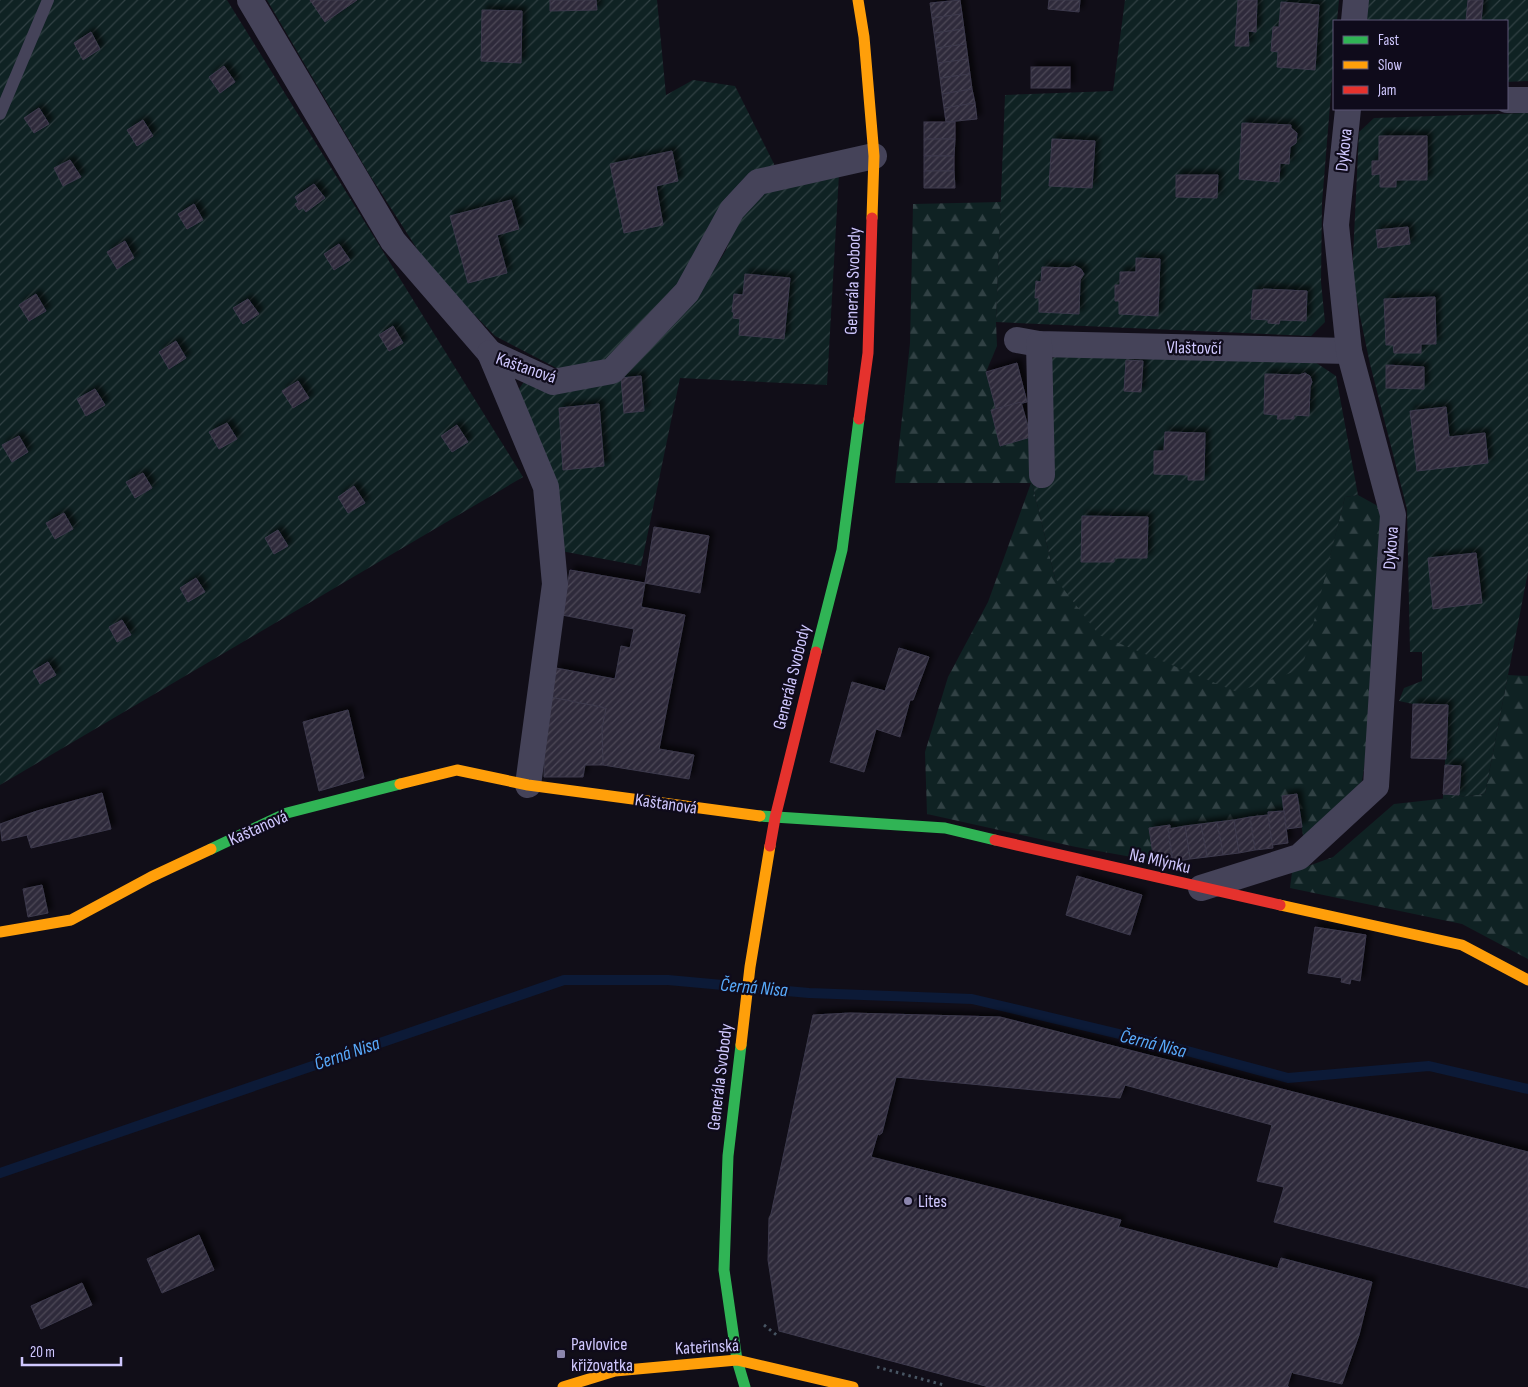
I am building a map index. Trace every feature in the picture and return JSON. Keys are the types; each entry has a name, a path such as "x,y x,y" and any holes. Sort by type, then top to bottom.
{"street":[{"path":"250,0 393,240 490,353"},
{"name":"Generála Svobody","path":"744,1387 737,1360 724,1270 728,1156 750,967 775,818 842,550 868,353 874,156 864,37 858,0"},
{"path":"1354,20 1356,0"},
{"path":"1508,100 1528,100"},
{"name":"Dykova","path":"1201,888 1299,857 1376,786 1393,515 1349,352 1336,225 1348,110"},
{"name":"Kaštanová","path":"490,353 554,382 612,372 687,292 732,210 758,182 874,156"},
{"name":"Vlaštovčí","path":"1042,475 1028,342 1349,352"},
{"name":"Kaštanová","path":"490,353 546,487 555,584 528,785"},
{"name":"Kaštanová","path":"0,932 71,920 151,877 287,813 457,770 528,785 775,818"},
{"name":"Na Mlýnku","path":"775,818 945,828 1201,888 1462,945 1528,980"},
{"name":"Kateřinská","path":"562,1387 614,1371 737,1360 853,1387"}],"lane":[{"path":"0,114 48,0"}],"path":[{"path":"762,1316 764,1325 786,1343"},
{"path":"870,1365 944,1385"}],"green space":[{"path":"0,0 227,0 523,477 0,785"},
{"path":"267,0 657,0 666,95 693,80 735,86 776,168 687,279 611,364 566,373 495,336 430,269 369,174"},
{"path":"1125,0 1339,0 1337,20 1333,20 1333,68 1322,203 1321,282 1325,322 1311,336 996,322 1005,95 1113,91"},
{"path":"1362,0 1528,0 1528,81 1508,82 1508,20 1361,20"},
{"path":"1528,113 1528,572 1485,794 1443,799 1448,706 1413,704 1399,701 1404,688 1422,681 1422,652 1410,652 1407,509 1370,364 1352,278 1359,132 1374,118"},
{"path":"839,174 827,385 680,378 641,566 561,551 519,389 527,377 562,393 701,291 726,250 739,215 761,192"},
{"path":"1001,202 996,322 997,346 986,372 996,409 991,411 1000,445 1031,437 1032,483 1055,578 1301,669 1345,497 1358,495 1385,510 1369,735 1362,781 1304,843 1297,794 1282,796 1284,811 1268,812 1268,815 1170,829 1149,828 1154,861 1076,847 927,814 925,752 948,677 988,602 1031,483 895,483 910,343 913,204"},
{"path":"1062,351 1315,362 1336,376 1358,495 1345,497 1302,669 1237,692 1099,635 1055,578 1032,483 1051,482 1050,360"},
{"path":"1508,675 1528,676 1528,959 1462,924 1290,888 1292,872 1333,857 1394,804 1485,794"}],"building":[{"path":"310,0 357,0 325,22"},
{"path":"550,0 596,0 597,10 550,11"},
{"path":"960,0 962,14 932,18 930,3"},
{"path":"1049,0 1080,0 1079,12 1048,9"},
{"path":"1238,0 1257,0 1256,32 1248,31 1249,46 1235,46"},
{"path":"1468,0 1483,0 1481,20 1466,20"},
{"path":"1281,2 1319,5 1315,70 1277,67 1278,52 1271,51 1273,27 1279,27"},
{"path":"482,10 522,11 521,63 481,61"},
{"path":"962,14 964,29 934,33 932,18"},
{"path":"964,29 966,44 936,48 934,33"},
{"path":"91,32 100,49 83,60 74,43"},
{"path":"966,44 968,59 938,63 936,48"},
{"path":"968,59 970,74 940,78 938,63"},
{"path":"224,66 235,82 220,93 209,77"},
{"path":"1031,67 1070,67 1070,88 1031,88"},
{"path":"970,74 972,89 942,94 940,78"},
{"path":"972,89 975,103 944,108 942,94"},
{"path":"975,103 977,119 946,122 944,108"},
{"path":"39,108 49,124 34,133 24,118"},
{"path":"143,120 153,136 137,146 127,130"},
{"path":"924,122 955,122 955,139 924,139"},
{"path":"1242,123 1291,125 1291,128 1297,133 1296,143 1290,147 1289,164 1280,163 1279,182 1239,179"},
{"path":"1379,136 1427,136 1427,180 1396,180 1396,187 1380,187 1380,174 1372,175 1372,161 1379,161"},
{"path":"924,139 955,139 954,156 924,156"},
{"path":"1052,139 1095,141 1092,188 1049,186"},
{"path":"672,151 678,181 656,186 663,225 624,233 610,164"},
{"path":"924,156 954,156 954,171 924,171"},
{"path":"70,160 81,177 63,186 54,168"},
{"path":"924,171 954,171 955,188 924,188"},
{"path":"1176,175 1218,175 1217,198 1176,197"},
{"path":"314,184 325,198 306,212 303,208 299,210 295,204 298,202 295,197"},
{"path":"511,200 519,229 497,235 507,273 468,283 450,216"},
{"path":"194,204 203,220 187,229 178,214"},
{"path":"1408,227 1410,244 1378,248 1376,230"},
{"path":"125,241 134,258 117,269 107,252"},
{"path":"339,244 350,260 334,270 324,254"},
{"path":"1136,258 1160,259 1158,316 1119,314 1119,301 1115,301 1115,285 1120,285 1120,272 1136,272"},
{"path":"1075,266 1081,269 1084,274 1080,280 1079,314 1039,312 1039,298 1035,298 1036,281 1041,282 1042,267 1069,268"},
{"path":"745,274 790,278 784,339 739,335 740,319 733,318 734,312 732,312 734,294 743,295"},
{"path":"1253,290 1307,291 1306,321 1280,320 1279,324 1268,323 1268,320 1251,319"},
{"path":"36,294 46,311 29,321 19,305"},
{"path":"1435,297 1436,344 1421,344 1421,353 1394,353 1393,345 1386,345 1384,299"},
{"path":"248,299 259,314 243,324 233,308"},
{"path":"393,326 403,343 389,351 379,335"},
{"path":"176,341 186,358 169,369 159,352"},
{"path":"1126,360 1143,361 1141,392 1124,391"},
{"path":"1017,363 1027,402 996,409 986,372"},
{"path":"1386,365 1424,367 1424,389 1386,388"},
{"path":"1305,373 1310,376 1312,382 1310,387 1309,416 1294,415 1294,419 1277,419 1278,415 1264,414 1265,374 1299,375"},
{"path":"641,376 644,411 624,413 621,378"},
{"path":"298,381 309,398 293,408 282,391"},
{"path":"95,389 105,405 86,416 77,399"},
{"path":"1021,402 1031,437 1000,446 991,410"},
{"path":"599,404 604,466 563,470 559,408"},
{"path":"1446,407 1449,437 1485,433 1488,463 1417,471 1410,411"},
{"path":"227,423 237,439 219,449 209,432"},
{"path":"457,425 468,442 452,452 441,436"},
{"path":"1165,432 1205,433 1204,480 1188,480 1188,475 1154,474 1154,451 1164,451"},
{"path":"19,436 28,452 12,462 2,445"},
{"path":"143,473 152,488 135,498 126,482"},
{"path":"354,486 365,503 348,513 338,497"},
{"path":"64,513 73,529 55,539 46,523"},
{"path":"1082,516 1148,517 1147,558 1114,558 1114,562 1081,562"},
{"path":"654,527 709,536 700,593 645,583"},
{"path":"278,530 288,546 274,554 265,538"},
{"path":"1476,553 1482,603 1433,609 1428,558"},
{"path":"570,570 645,583 641,607 685,615 659,749 694,755 689,779 603,765 602,728 606,708 550,697 556,668 615,679 621,646 630,648 634,629 562,615"},
{"path":"196,578 205,592 188,602 180,588"},
{"path":"122,620 131,635 117,642 109,627"},
{"path":"899,648 929,657 913,700 910,700 900,737 876,729 864,772 830,762 852,682 885,691"},
{"path":"48,662 56,675 40,684 33,671"},
{"path":"550,697 606,708 602,728 603,765 585,765 583,777 544,777 545,699"},
{"path":"1413,704 1448,705 1446,759 1411,758"},
{"path":"348,710 364,778 319,791 303,722"},
{"path":"1445,765 1461,766 1459,795 1443,794"},
{"path":"102,793 111,829 31,848 27,835 2,841 0,824 37,811"},
{"path":"1297,794 1302,827 1286,829 1282,796"},
{"path":"1284,811 1288,843 1272,845 1268,812"},
{"path":"1268,815 1273,848 1255,850 1250,817"},
{"path":"1250,817 1255,850 1239,853 1234,820"},
{"path":"1234,820 1239,853 1223,855 1217,822"},
{"path":"1217,822 1223,855 1207,857 1201,824"},
{"path":"1201,824 1207,857 1190,859 1185,826"},
{"path":"1170,825 1170,829 1168,829 1172,859 1154,861 1149,828"},
{"path":"1185,826 1190,859 1173,862 1168,829"},
{"path":"1077,876 1142,895 1130,935 1066,915"},
{"path":"42,885 48,913 28,917 23,889"},
{"path":"1315,927 1366,935 1360,981 1351,979 1350,984 1341,982 1342,978 1308,973"},
{"name":"Lites","path":"850,1013 1000,1017 1528,1152 1528,1288 1274,1222 1284,1187 1257,1181 1272,1125 1125,1085 1120,1098 896,1077 882,1133 879,1135 878,1133 871,1157 1121,1220 1118,1228 1279,1269 1281,1258 1372,1282 1359,1335 1342,1384 1293,1373 1292,1371 1287,1387 989,1387 779,1331 768,1260 769,1218 813,1015"},
{"path":"199,1235 214,1270 162,1293 147,1259"},
{"path":"82,1283 92,1305 41,1329 31,1306"}],"waterway":[{"name":"Černá Nisa","path":"0,1173 564,980 668,980 809,993 972,999 1161,1044 1288,1078 1429,1066 1528,1089"}],"traffic: fast":[{"path":"816,652 842,550 859,419"},
{"path":"211,849 287,813 400,784"},
{"path":"760,816 945,828 995,840"},
{"path":"741,1045 728,1156 724,1270 737,1360 745,1387"}],"traffic: slow":[{"path":"858,0 864,37 874,156 872,218"},
{"path":"400,784 457,770 528,785 760,816"},
{"path":"741,1045 750,967 770,846"},
{"path":"0,932 71,920 151,877 211,849"},
{"path":"1280,905 1462,945 1528,980"},
{"path":"563,1387 615,1371 737,1360 853,1387"}],"traffic: jam":[{"path":"859,419 868,353 872,218"},
{"path":"770,846 775,818 816,652"},
{"path":"995,840 1280,905"}],"place":[{"name":"Lites","path":"908,1201"},
{"name":"Pavlovice křižovatka","path":"561,1354"}]}
